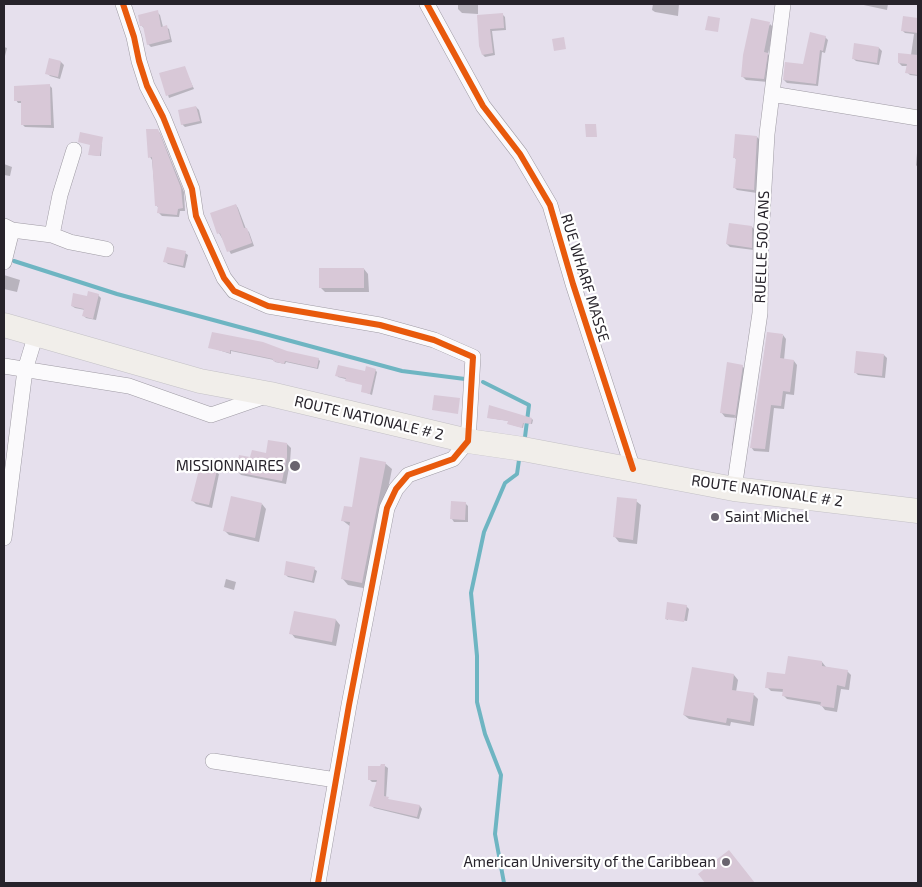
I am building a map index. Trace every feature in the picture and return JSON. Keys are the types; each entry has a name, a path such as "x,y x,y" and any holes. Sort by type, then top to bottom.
{"main road":[{"name":"ROUTE NATIONALE # 2","path":"4,325 200,381 270,394 468,441 523,449 734,489 918,511"}],"street":[{"path":"123,4 147,86 181,158 192,189 196,216 214,259 234,291 268,306 380,325 434,340 473,357 468,441 453,459 408,475 396,489 388,508 348,705 318,883"},
{"name":"RUE WHARF MASSE","path":"427,4 484,106 520,154 550,205 573,284 633,469"},
{"name":"RUELLE 500 ANS","path":"734,489 760,313 761,239 767,134 783,4"},
{"path":"772,94 918,118"},
{"path":"52,234 60,195 74,150"},
{"path":"4,262 8,228 52,234 70,242 106,249"},
{"path":"4,538 25,370 36,334"},
{"path":"4,366 129,386 211,415 270,394"},
{"path":"213,761 336,780"}],"building":[{"path":"158,10 161,27 167,25 170,39 147,45 143,26 140,26 138,15"},
{"path":"503,13 504,28 490,29 493,53 482,55 479,46 477,15"},
{"path":"708,16 720,18 718,32 705,30"},
{"path":"903,16 918,18 918,33 901,31"},
{"path":"751,18 770,22 764,52 768,53 764,79 741,77 743,55"},
{"path":"810,32 826,36 823,51 820,50 816,84 783,80 785,62 803,64"},
{"path":"564,37 566,49 554,51 552,39"},
{"path":"854,43 879,47 877,63 852,59"},
{"path":"898,53 918,55 918,75 905,73 907,64 898,63"},
{"path":"49,58 61,61 58,77 45,74"},
{"path":"185,66 193,87 166,96 159,73"},
{"path":"50,84 51,125 21,125 21,101 14,101 14,86"},
{"path":"196,106 200,121 181,125 178,110"},
{"path":"585,124 596,124 597,137 586,137"},
{"path":"146,129 158,129 181,188 183,208 178,209 177,215 157,213 158,206 155,206 152,157 148,158"},
{"path":"80,132 103,137 100,156 88,155 90,145 78,142"},
{"path":"735,134 757,136 754,190 733,188 736,158 733,158"},
{"path":"236,204 244,228 247,228 252,243 227,252 220,233 217,234 210,213"},
{"path":"729,223 752,226 752,248 726,244"},
{"path":"167,247 186,251 183,266 163,262"},
{"path":"319,268 364,268 364,288 319,288"},
{"path":"88,291 99,294 93,319 82,316 84,309 71,306 73,293 87,296"},
{"path":"212,332 263,342 287,351 319,358 317,368 285,361 284,364 273,361 273,359 230,350 230,353 208,348"},
{"path":"767,332 783,334 780,358 794,360 790,392 783,391 781,406 771,405 765,449 750,448"},
{"path":"856,351 884,354 882,376 854,373"},
{"path":"727,362 743,365 731,445 735,415 720,413"},
{"path":"338,365 365,371 366,366 376,369 370,394 361,392 362,385 345,381 346,378 335,376"},
{"path":"434,395 460,398 458,414 432,410"},
{"path":"489,405 532,418 531,424 523,423 522,428 507,424 508,421 487,418"},
{"path":"268,440 287,443 287,457 282,481 236,472 239,455 250,457 252,450 266,453"},
{"path":"360,457 386,462 362,583 341,579 350,522 341,521 344,506 352,507"},
{"path":"200,466 217,470 209,505 191,501"},
{"path":"231,496 262,503 255,538 223,531"},
{"path":"617,497 637,499 633,540 613,537"},
{"path":"451,501 466,502 465,520 450,519"},
{"path":"286,561 315,567 312,581 284,575"},
{"path":"667,602 687,605 684,622 665,619"},
{"path":"294,611 336,619 332,642 289,634"},
{"path":"788,656 822,661 822,666 848,670 845,687 837,685 834,708 820,706 821,702 782,696 783,689 765,688 767,672 785,674"},
{"path":"692,667 734,674 732,690 754,693 750,722 727,718 726,723 683,715"},
{"path":"385,764 384,796 389,797 388,799 420,805 417,817 369,806 377,780 368,780 368,766 380,766"},
{"name":"American University of the Caribbean","path":"729,850 755,883 705,883 698,874"}],"waterway":[{"path":"14,261 117,294 402,371 465,379"},
{"path":"483,382 529,405 525,437"},
{"path":"504,883 495,834 501,775 485,734 477,702 477,656 471,593 484,532 505,483 517,474 519,460"}],"cycle path":[{"path":"123,4 147,86 163,117 192,189 196,216 224,278 234,291 268,306 380,325 434,340 473,357 468,441 453,459 408,475 396,489 387,508 349,705 318,883"},
{"path":"427,4 483,106 520,154 550,205 573,284 633,469"}],"place":[{"name":"MISSIONNAIRES","path":"295,466"},
{"name":"Saint Michel","path":"715,517"},
{"name":"American University of the Caribbean","path":"726,862"}]}
